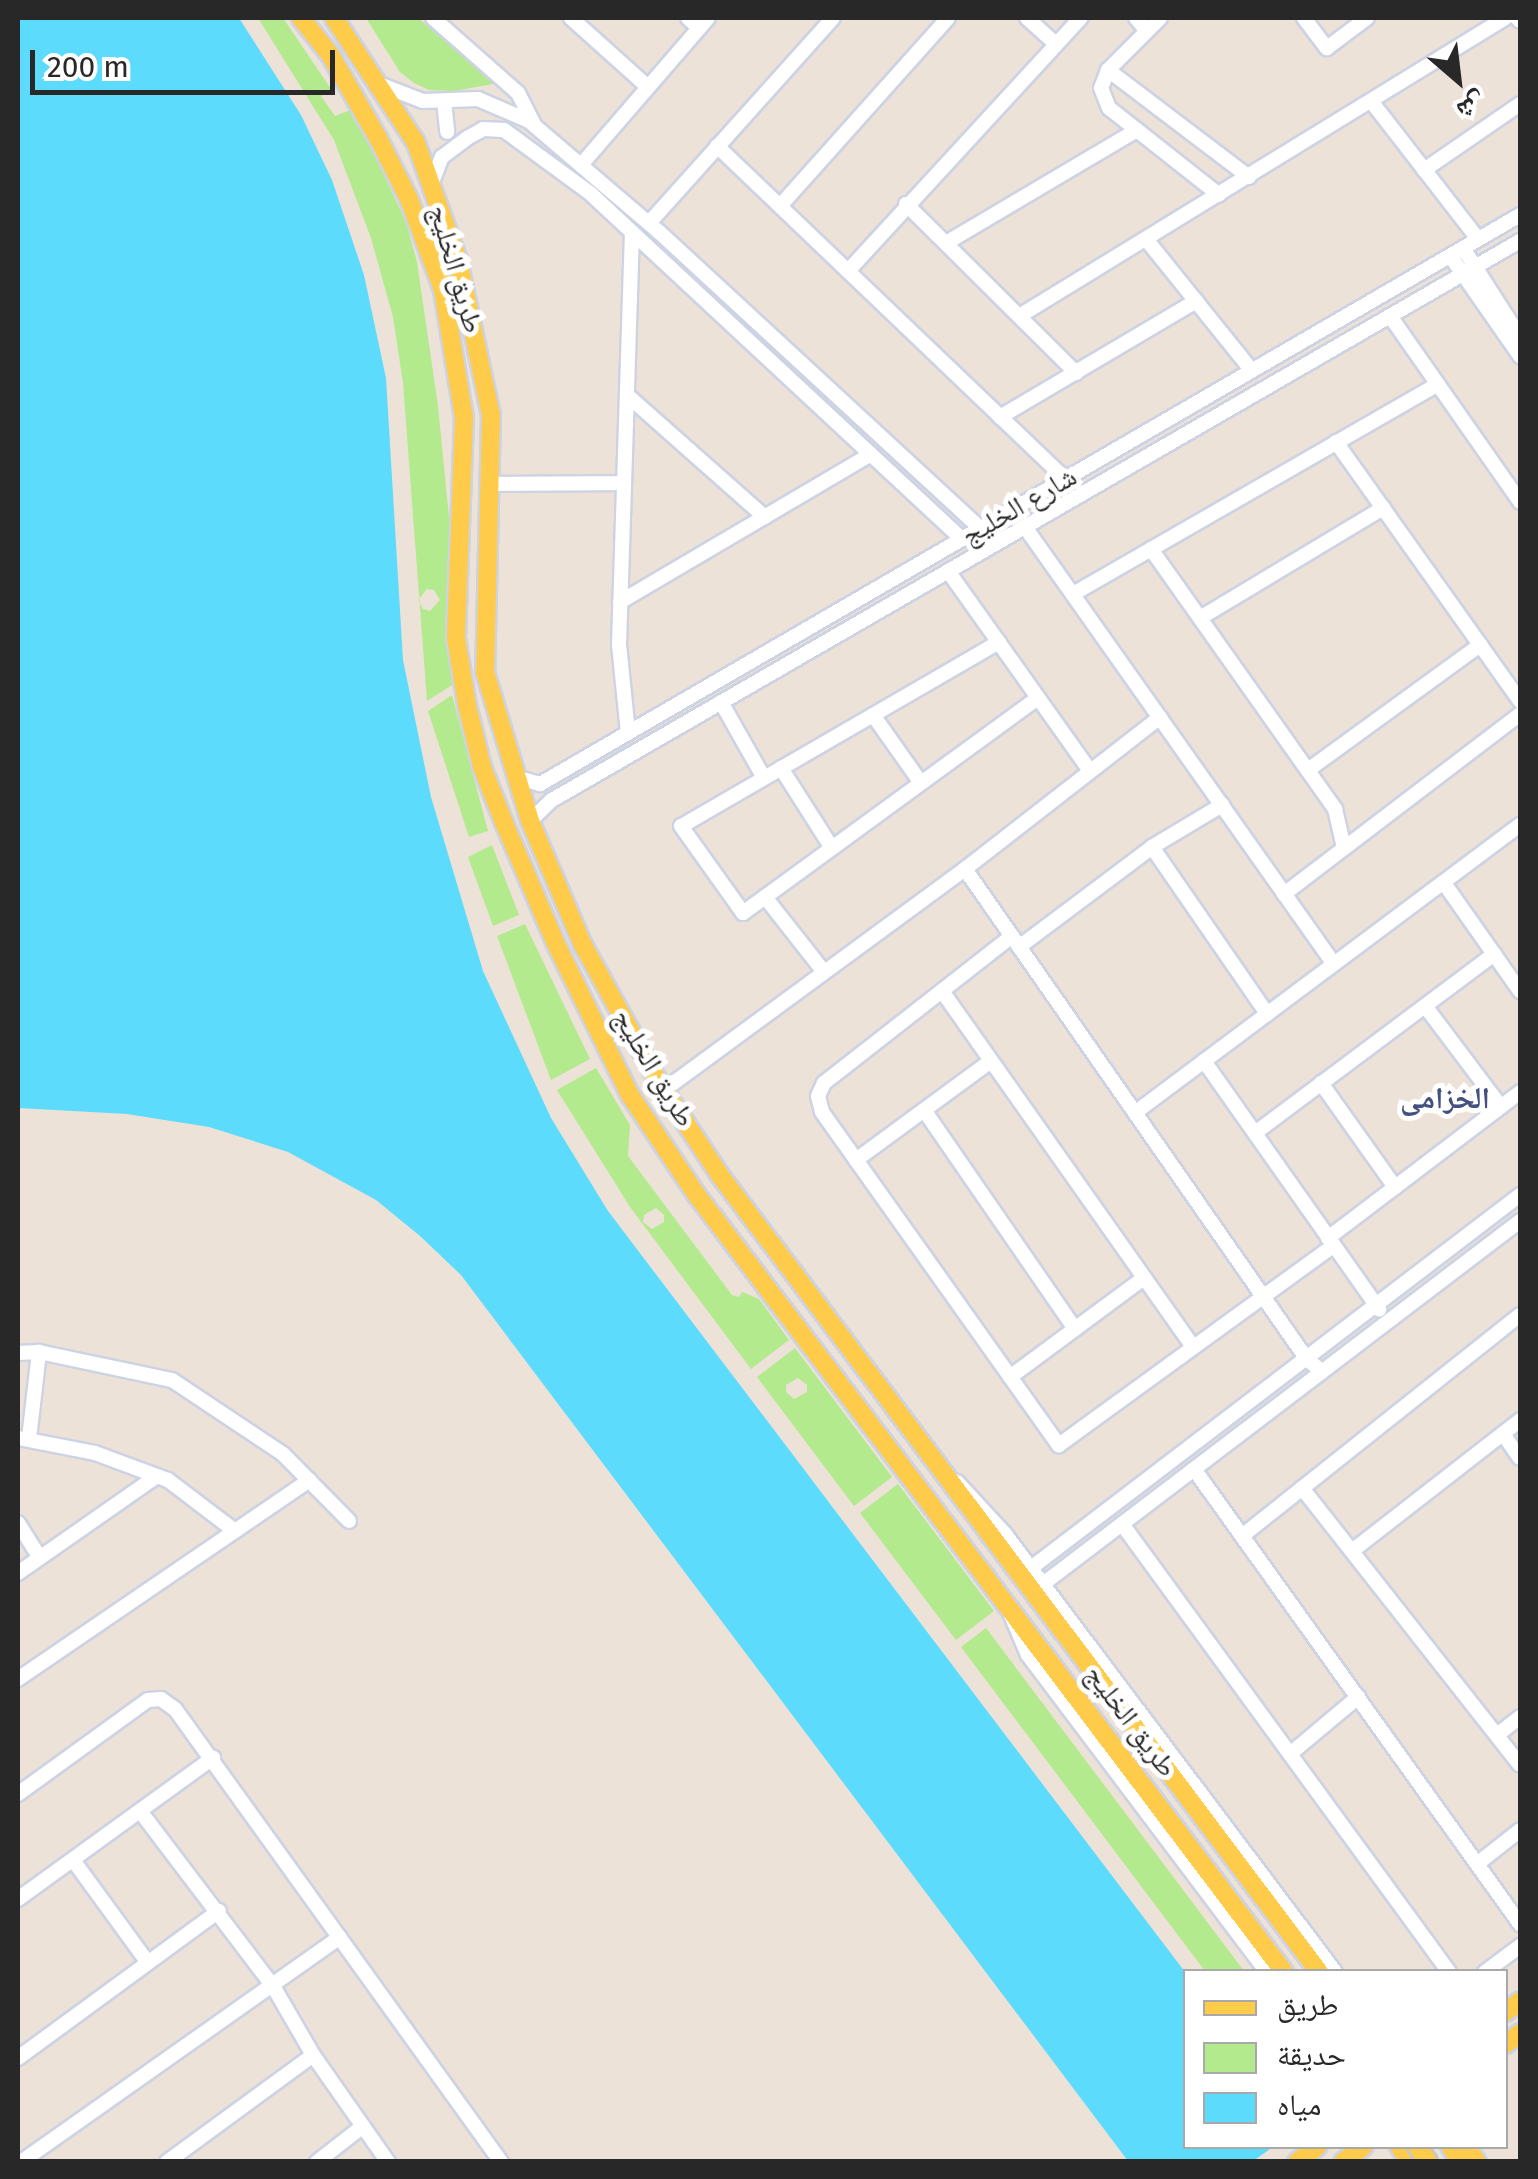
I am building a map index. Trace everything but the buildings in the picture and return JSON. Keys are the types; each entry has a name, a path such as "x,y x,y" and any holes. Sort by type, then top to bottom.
{"main road":[{"name":"طريق الخليج","path":"302,18 331,56 378,138 409,199 442,290 464,418 456,638 467,705 482,767 556,944 630,1095 696,1194 1277,1969"},
{"name":"طريق الخليج","path":"334,18 416,143 458,260 492,415 485,672 530,821 582,945 664,1090 720,1174 1316,1969"}],"street":[{"path":"433,18 518,93 535,126"},
{"path":"571,18 648,88"},
{"path":"649,223 834,18"},
{"path":"780,206 948,18"},
{"path":"1027,18 1056,44"},
{"path":"848,272 906,204 1081,18"},
{"path":"1160,18 1141,24 1108,70 1101,88 1109,108 1219,195"},
{"path":"1304,18 1327,48 1366,18"},
{"path":"1021,315 1506,18"},
{"path":"581,166 648,88 698,21"},
{"path":"1108,70 1249,177"},
{"path":"379,84 423,101 478,100 506,108 535,126 649,223 980,528"},
{"path":"444,101 447,132"},
{"path":"1372,101 1478,240"},
{"path":"1424,170 1520,104"},
{"path":"431,186 442,157 483,129 504,130 590,194 962,539"},
{"path":"946,243 1137,130"},
{"path":"718,146 1065,480"},
{"path":"906,204 1076,372"},
{"name":"شارع الخليج","path":"515,776 540,784 1520,215"},
{"path":"628,733 620,684 620,602 632,233"},
{"path":"1146,239 1252,371"},
{"path":"530,821 552,800 1520,241"},
{"path":"1457,253 1520,356"},
{"path":"1467,272 1520,335"},
{"path":"1000,417 1196,302"},
{"path":"1390,316 1520,502"},
{"path":"1073,594 1438,384"},
{"path":"627,395 765,517"},
{"path":"1336,442 1520,701"},
{"path":"620,602 871,454"},
{"path":"490,484 624,483"},
{"path":"1200,618 1383,508"},
{"path":"1026,526 1334,964"},
{"path":"1151,549 1335,809 1344,848"},
{"path":"948,571 1090,771"},
{"path":"999,642 681,826 743,913 1038,698"},
{"path":"1308,770 1480,644"},
{"path":"721,702 764,778"},
{"path":"1284,894 1520,714"},
{"path":"873,715 921,784"},
{"path":"664,1090 964,869 1160,717"},
{"path":"781,768 832,848"},
{"path":"1222,805 1152,847 942,990 824,1083 818,1096 822,1112 1059,1446 1330,1242 1520,1092"},
{"path":"1136,1112 1516,829 1520,846"},
{"path":"1152,847 1267,1014"},
{"path":"964,869 1306,1358 1322,1372"},
{"path":"1444,882 1520,991"},
{"path":"765,897 824,972"},
{"path":"1255,1133 1494,954"},
{"path":"942,990 1192,1346"},
{"path":"1425,1006 1501,1106"},
{"path":"856,1160 992,1061"},
{"path":"1204,1061 1375,1306 1392,1319"},
{"path":"1321,1084 1395,1187"},
{"path":"924,1110 1075,1329"},
{"path":"1031,1568 1520,1195"},
{"path":"1043,1584 1520,1221"},
{"path":"1010,1377 1144,1278"},
{"path":"1242,1536 1519,1319"},
{"path":"18,1353 39,1352 172,1380 284,1454 349,1520"},
{"path":"39,1352 23,1439 95,1453 157,1476 235,1531"},
{"path":"1352,1551 1520,1420"},
{"path":"1502,1434 1520,1458"},
{"path":"940,1466 977,1500 1031,1568 1333,1969"},
{"path":"1194,1470 1520,1924"},
{"path":"18,1573 157,1476"},
{"path":"18,1678 310,1480"},
{"path":"1302,1488 1520,1765"},
{"path":"18,1524 40,1558"},
{"path":"1122,1524 1447,1969"},
{"path":"1290,1754 1358,1698"},
{"path":"18,1794 148,1700 161,1699 175,1709 499,2158"},
{"path":"1497,1735 1520,1717"},
{"path":"18,1900 213,1758"},
{"path":"140,1811 273,1986 313,2055 388,2162"},
{"path":"1477,1864 1520,1830"},
{"path":"73,1860 148,1964"},
{"path":"18,2058 218,1911"},
{"path":"21,2162 340,1937"},
{"path":"1489,1969 1520,1946"},
{"path":"384,1976 384,1998"},
{"path":"166,2162 313,2055"},
{"path":"316,2162 363,2126"},
{"path":"497,2134 499,2158"}],"green space":[{"path":"258,18 283,18 331,89 321,96 335,116 353,109 406,222 417,262 438,406 451,538 448,635 452,685 427,701 420,603 430,611 440,600 434,590 427,589 419,598 403,383 393,317 371,238 334,140"},
{"path":"366,18 418,18 498,83 454,91 429,90 414,83 400,72"},
{"path":"452,695 488,831 469,837 428,711"},
{"path":"492,845 519,915 493,926 468,857"},
{"path":"525,924 590,1059 551,1080 497,936"},
{"path":"596,1068 630,1125 628,1156 732,1295 739,1297 742,1292 759,1299 789,1340 751,1369 630,1207 557,1090","holes":["656,1208 664,1215 664,1222 652,1229 643,1222 644,1215"]},
{"path":"795,1348 892,1477 854,1506 757,1377","holes":["798,1378 807,1385 807,1392 794,1399 786,1392 786,1385"]},
{"path":"898,1484 994,1611 956,1640 860,1513"},
{"path":"986,1628 1242,1969 1203,1969 961,1647"}],"water":[{"path":"18,18 239,18 301,115 332,180 364,275 386,378 403,660 431,797 483,971 551,1118 608,1211 1183,1969 1183,2149 1270,2149 1253,2161 1128,2161 461,1275 420,1236 376,1200 288,1152 209,1127 127,1114 18,1108"}],"district":[{"name":"الخزامى","path":"1445,1098"}]}
